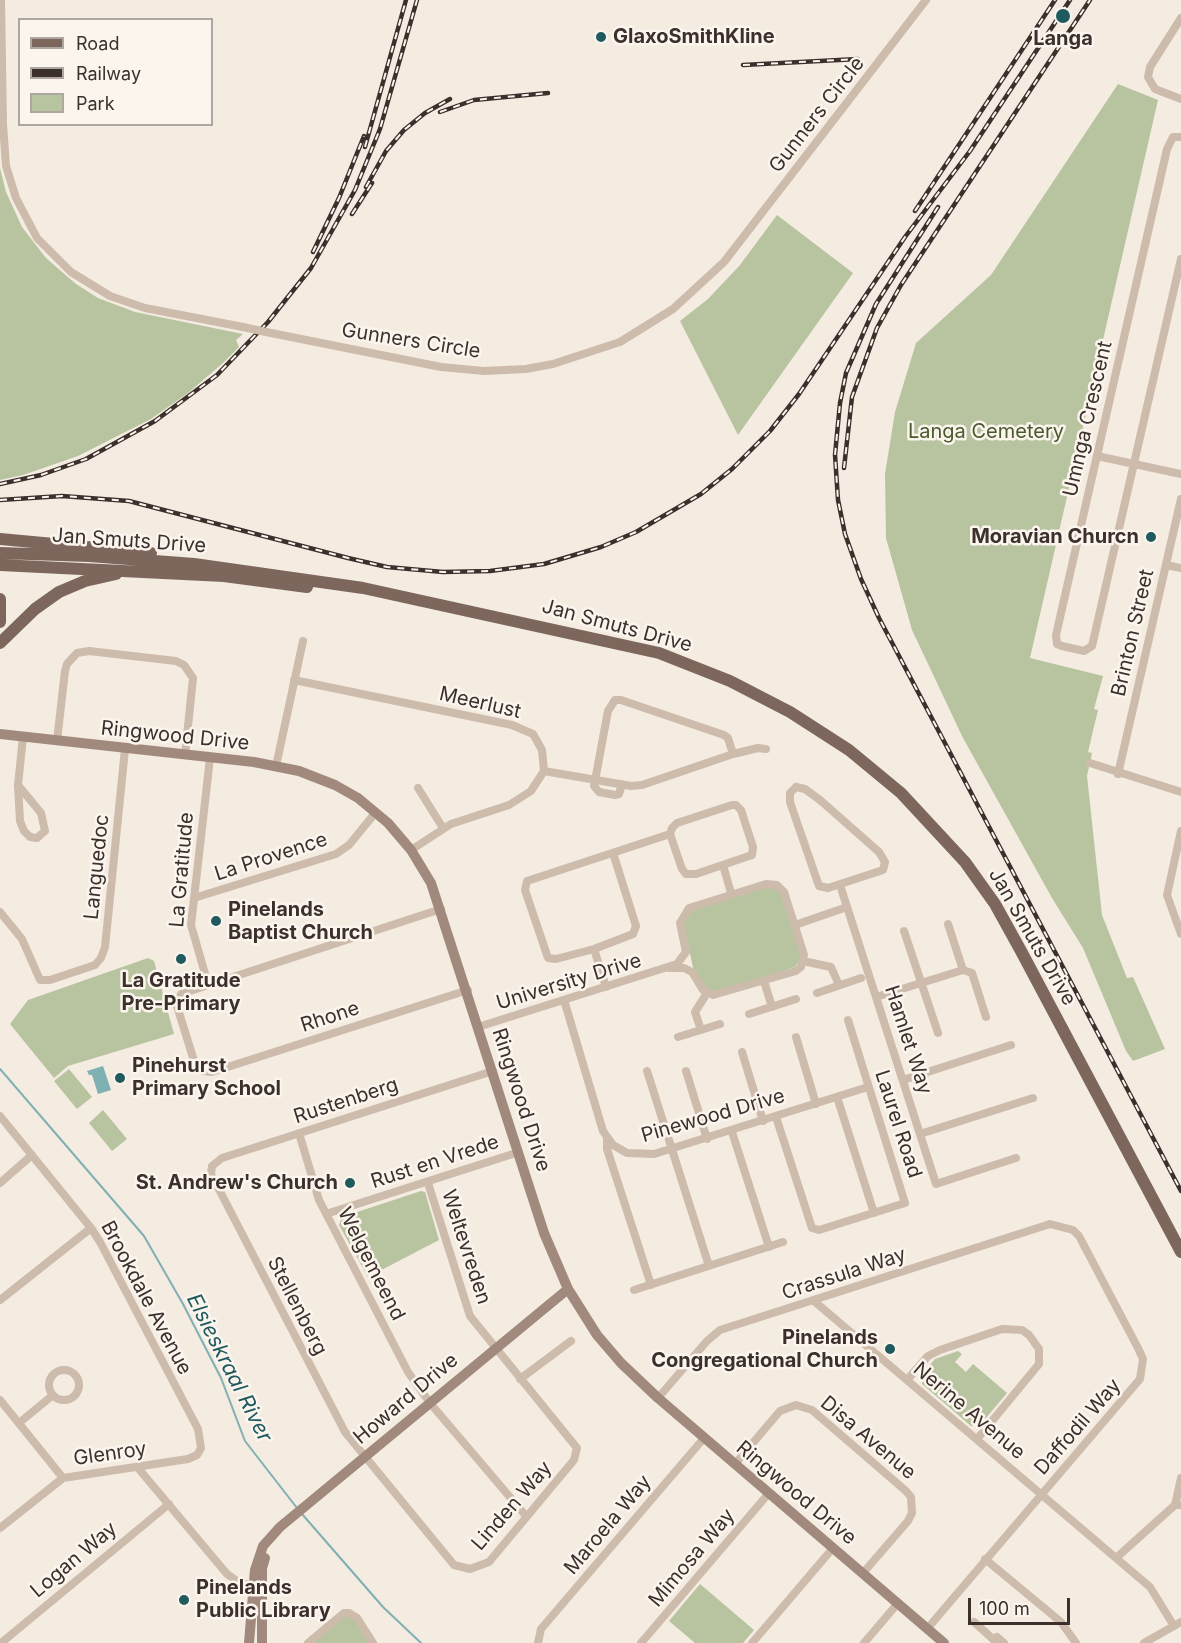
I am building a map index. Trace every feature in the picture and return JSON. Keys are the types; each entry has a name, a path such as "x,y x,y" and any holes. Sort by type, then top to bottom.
{"main road":[{"path":"0,539 142,552 222,567"},
{"name":"Jan Smuts Drive","path":"0,553 89,556 222,567 363,588 634,646 711,672 809,724 849,750 901,793 964,862 995,904 1181,1252"},
{"name":"Jan Smuts Drive","path":"0,565 224,576 432,603"},
{"path":"0,643 35,609 59,591 103,576 144,571"},
{"path":"0,599 0,622"}],"street":[{"name":"Gunners Circle","path":"2,0 1,80 4,150 10,182 23,214 48,250 90,285 121,301 441,367 484,371 526,369 553,364 620,342 668,313 696,290 723,262 926,0"},
{"path":"1181,18 1150,67 1148,77 1155,89 1181,99"},
{"name":"Umnga Crescent","path":"1181,137 1173,137 1167,149 1056,635 1057,644 1078,651 1084,651 1092,646 1181,259"},
{"path":"1097,456 1181,474"},
{"name":"Brinton Street","path":"1118,774 1181,499"},
{"path":"1166,565 1181,568"},
{"path":"276,766 303,640"},
{"path":"57,741 67,664 77,653 89,651 165,660 184,665 193,678 185,755"},
{"name":"Meerlust","path":"294,680 524,729 533,734 542,750 544,771"},
{"path":"622,784 619,794 615,795 596,790 595,780 608,711 610,704 615,700 621,700 724,735 728,738 733,754"},
{"name":"Ringwood Drive","path":"0,734 276,766 299,771 335,785 376,812 411,850 431,883 468,990 544,1233 568,1289 609,1350 657,1398 945,1643"},
{"path":"18,785 41,813 45,831 37,838 30,837 24,831 20,821 18,785 23,737"},
{"path":"411,850 443,828 520,800 540,781 544,771 622,784 642,785 733,754 758,748 766,749"},
{"name":"Languedoc","path":"0,912 22,939 40,980 50,980 95,965 105,947 125,749"},
{"name":"La Gratitude","path":"208,984 191,930 210,758"},
{"path":"1090,763 1118,774 1181,792"},
{"path":"796,787 805,789 852,826 879,852 885,862 883,870 840,885 824,888 816,883 790,802 790,793 796,787"},
{"path":"418,788 443,828"},
{"path":"614,853 635,931 630,936 594,949 556,959 548,958 525,885 532,878 670,834 677,823 736,805 741,810 754,851 749,857 691,875 686,874 670,834"},
{"name":"La Provence","path":"194,898 336,854 350,845 376,812"},
{"path":"1181,831 1177,866 1167,895 1181,934"},
{"path":"723,865 731,893"},
{"path":"766,884 777,885 784,892 803,948 804,961 795,971 719,995 707,993 699,986 692,972 680,923 684,913 731,893 766,884"},
{"name":"Hamlet Way","path":"840,885 936,1184 1016,1158"},
{"path":"795,925 847,907"},
{"path":"208,984 441,909"},
{"path":"948,924 963,970"},
{"path":"904,931 938,1033"},
{"path":"594,949 606,987"},
{"name":"University Drive","path":"478,1027 669,968 682,961 686,952"},
{"path":"804,961 813,965 831,967 839,985"},
{"name":"University Drive","path":"669,968 684,968 692,972"},
{"path":"876,997 963,970 972,973 986,1017"},
{"path":"817,993 861,978"},
{"path":"764,981 772,1007"},
{"name":"Rhone","path":"208,984 182,994 177,999 177,1006 195,1064 202,1071 212,1072 468,990"},
{"path":"701,1030 695,1012 707,993"},
{"path":"749,1014 796,999"},
{"name":"Pinewood Drive","path":"564,1000 599,1121 607,1138 620,1150 646,1156 671,1150 868,1088"},
{"name":"Laurel Road","path":"848,1020 905,1203 871,1213"},
{"path":"678,1037 720,1024"},
{"path":"796,1037 816,1104"},
{"path":"903,1080 1011,1046"},
{"path":"741,1052 763,1121"},
{"name":"Rustenberg","path":"212,1166 222,1158 493,1071"},
{"path":"647,1071 709,1266"},
{"path":"686,1071 707,1139"},
{"path":"776,1117 812,1228 819,1230 871,1213 837,1097"},
{"path":"920,1134 1033,1098"},
{"name":"Brookdale Avenue","path":"0,1116 91,1228 198,1429 201,1448"},
{"path":"732,1132 769,1247"},
{"name":"Welgemeend","path":"299,1133 319,1200 403,1362 430,1403 526,1516"},
{"path":"607,1138 607,1149 651,1285"},
{"path":"613,1168 620,1150"},
{"name":"Rust en Vrede","path":"326,1214 519,1152"},
{"path":"0,1183 32,1155"},
{"name":"Stellenberg","path":"212,1166 213,1180 338,1421 364,1457 454,1564 460,1568"},
{"name":"Weltevreden","path":"428,1183 467,1310 475,1324 577,1448"},
{"name":"Crassula Way","path":"657,1398 707,1341 720,1330 1050,1224 1066,1227"},
{"name":"Daffodil Way","path":"927,1629 1134,1387 1143,1367 1143,1359 1138,1348 1079,1236 1066,1227"},
{"path":"0,1300 91,1228"},
{"path":"634,1290 783,1242"},
{"name":"Howard Drive","path":"249,1643 259,1553 269,1540 287,1521 568,1289"},
{"name":"Nerine Avenue","path":"814,1301 978,1438 1116,1558 1154,1592 1177,1624"},
{"path":"907,1380 928,1356 940,1350 1002,1329 1013,1329 1029,1335 1039,1349 1039,1364 978,1438"},
{"path":"520,1379 571,1341"},
{"path":"19,1423 53,1395"},
{"path":"0,1400 63,1478"},
{"name":"Disa Avenue","path":"735,1464 780,1411 787,1406 796,1405 812,1410 838,1432 906,1491 913,1506 908,1521 863,1574"},
{"name":"Maroela Way","path":"538,1639 704,1438"},
{"name":"Glenroy","path":"0,1528 63,1478 188,1459 197,1455 201,1448"},
{"name":"Linden Way","path":"460,1568 480,1567 489,1562 574,1460 577,1448"},
{"path":"152,1484 159,1464"},
{"path":"138,1468 227,1574 240,1583 257,1586"},
{"path":"1116,1558 1178,1505 1181,1479"},
{"name":"Mimosa Way","path":"641,1643 769,1493"},
{"name":"Logan Way","path":"1,1643 119,1543 169,1504"},
{"path":"752,1643 833,1548"},
{"path":"985,1559 1061,1622 1076,1643"},
{"name":"Howard Drive","path":"257,1586 262,1643"},
{"path":"864,1643 898,1604"},
{"path":"308,1643 344,1613 357,1618 374,1643"},
{"path":"974,1622 994,1640 997,1637 1004,1643"},
{"path":"1144,1643 1177,1624"}],"green space":[{"name":"Langa Cemetery","path":"1118,84 1158,100 1030,658 1103,676 1094,709 1098,710 1088,752 1092,753 1087,776 1102,915 1127,978 1133,977 1165,1049 1133,1061 1126,1051 1083,948 1052,898 963,738 912,630 886,538 885,474 895,412 916,343 991,275"},
{"path":"0,168 6,192 22,227 46,258 76,284 98,298 135,312 243,334 236,340 239,347 223,363 188,393 151,419 78,456 23,475 0,480"},
{"path":"777,215 853,273 738,435 680,321 708,299 740,265"},
{"path":"765,886 776,888 781,894 801,956 798,963 795,967 719,992 708,991 694,972 682,918 689,910"},
{"path":"148,958 154,961 174,1034 68,1066 54,1078 10,1024 28,1000"},
{"path":"69,1069 92,1097 77,1109 54,1081"},
{"path":"103,1110 127,1139 112,1151 89,1123"},
{"path":"421,1191 425,1192 439,1240 368,1277 339,1225 342,1217"},
{"path":"958,1351 962,1354 955,1362 966,1372 973,1364 1007,1393 980,1425 971,1426 922,1384 921,1375 935,1359"},
{"path":"700,1584 754,1630 743,1643 695,1643 669,1621"},
{"path":"344,1616 353,1618 370,1643 311,1643"}],"water":[{"path":"103,1066 111,1090 98,1094 92,1075 89,1075 87,1071"}],"waterway":[{"name":"Elsieskraal River","path":"0,1069 144,1236 183,1304 221,1378 245,1441 297,1508"},
{"name":"Elsieskraal River","path":"302,1514 383,1607 421,1643"}],"railway":[{"path":"365,147 406,0"},
{"path":"0,484 41,475 86,459 155,421 217,375 268,322 311,268 355,190 380,129 417,0"},
{"path":"915,211 1055,0"},
{"path":"0,500 62,496 129,501 387,567 443,572 490,571 544,564 601,547 636,532 701,494 732,469 770,431 799,394 905,237 970,151 1070,0"},
{"path":"844,468 852,397 877,328 901,285 1090,0"},
{"path":"743,65 858,59"},
{"path":"440,112 474,100 548,93"},
{"path":"366,187 386,151 404,130 425,113 450,99"},
{"path":"313,252 339,198 364,136"},
{"path":"352,214 372,183"},
{"path":"938,207 876,304 846,373 840,403 835,455 838,500 845,534 861,579 879,618 1181,1191"}],"place":[{"name":"Langa","path":"1063,16"},
{"name":"GlaxoSmithKline","path":"601,37"},
{"name":"Moravian Churcn","path":"1151,537"},
{"name":"Pinelands Baptist Church","path":"216,921"},
{"name":"La Gratitude Pre-Primary","path":"181,959"},
{"name":"Pinehurst Primary School","path":"120,1078"},
{"name":"St. Andrew's Church","path":"350,1183"},
{"name":"Pinelands Congregational Church","path":"890,1349"},
{"name":"Pinelands Public Library","path":"184,1600"}]}
